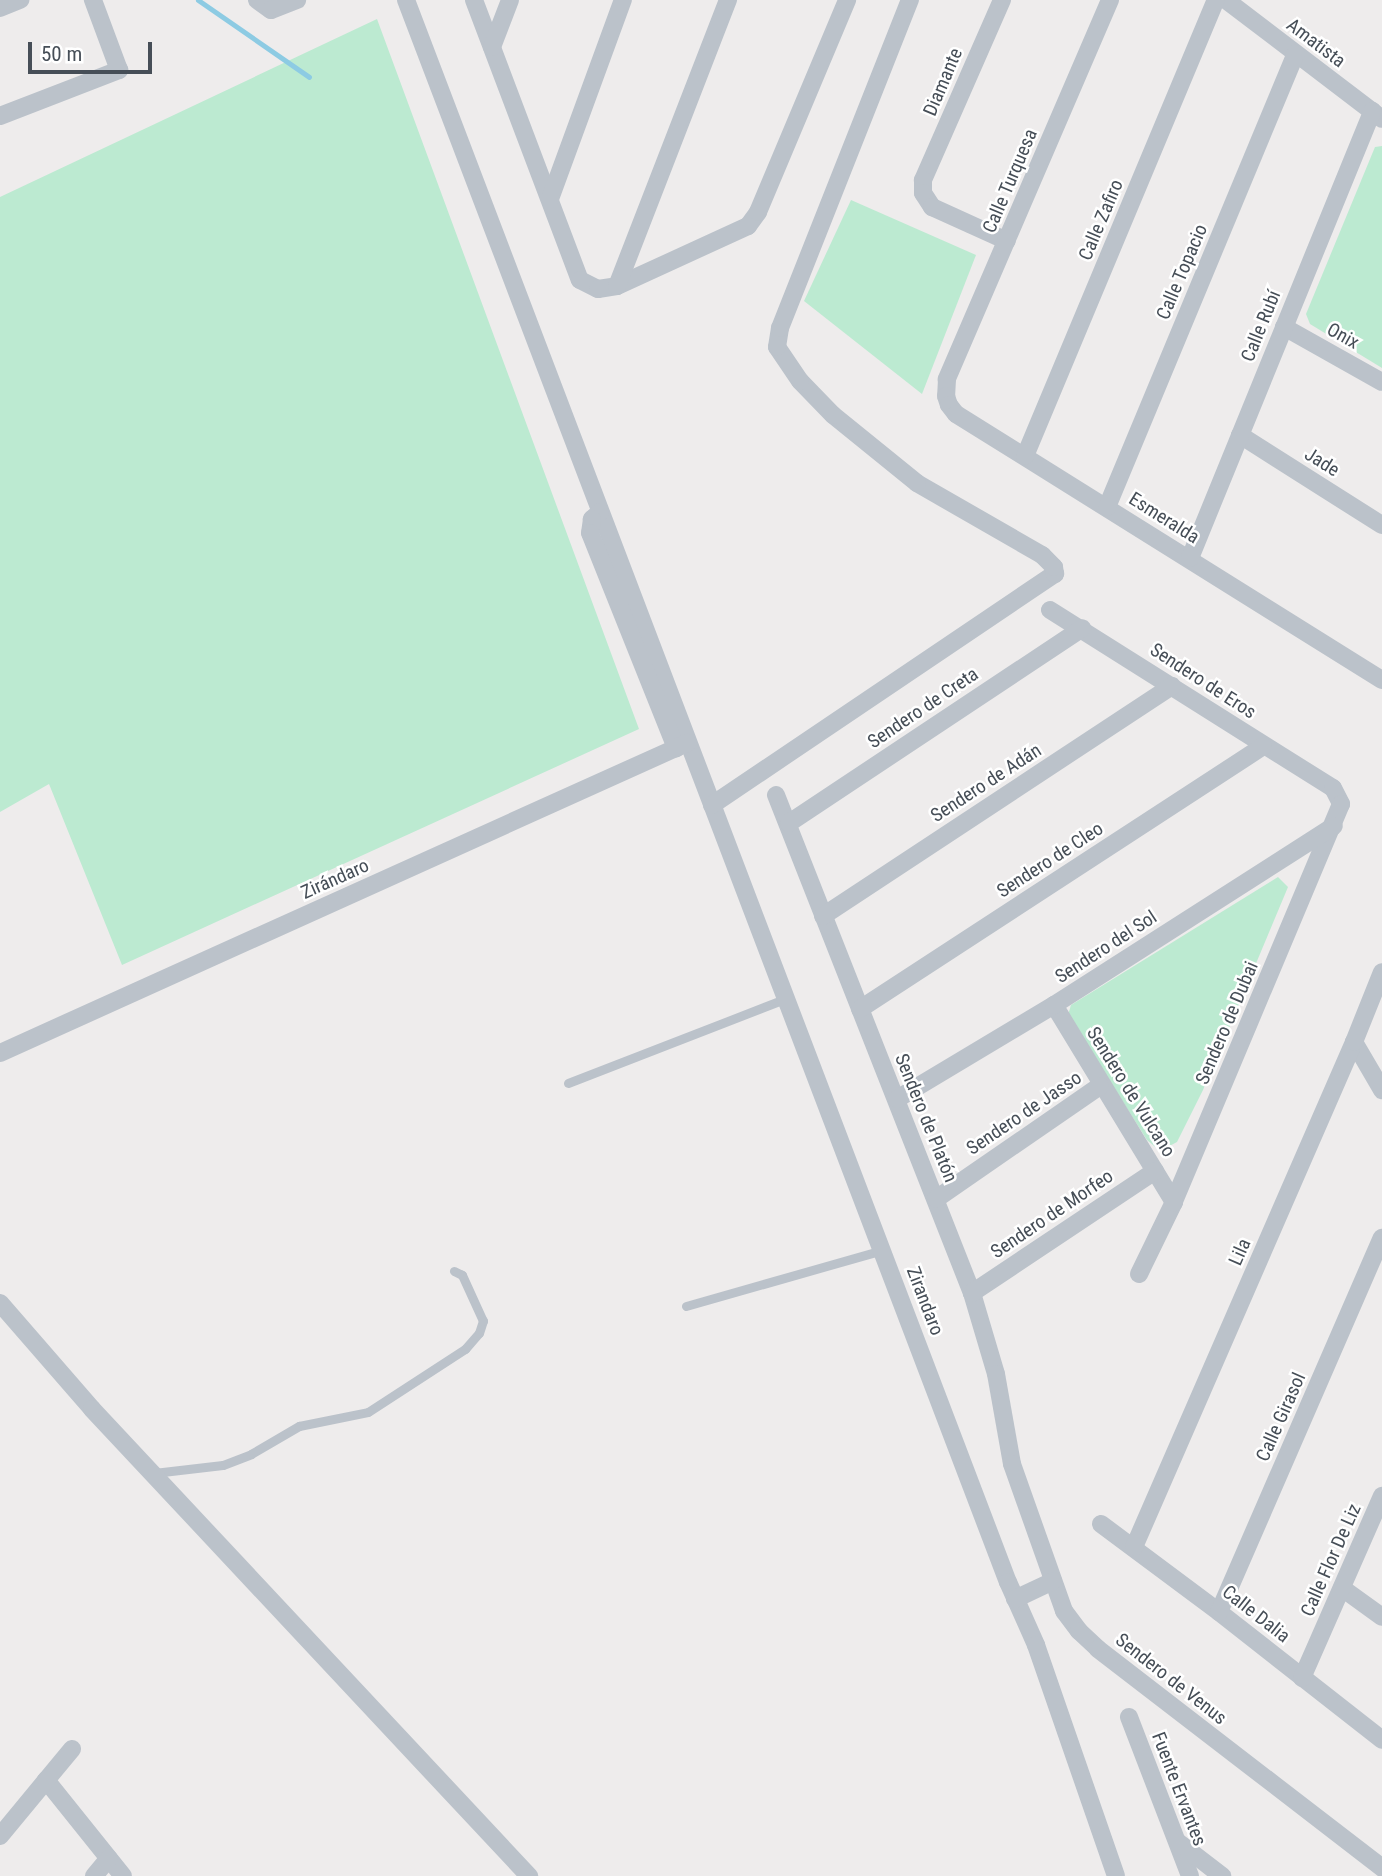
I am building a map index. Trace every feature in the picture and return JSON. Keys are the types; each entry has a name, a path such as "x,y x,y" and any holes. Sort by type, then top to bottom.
{"street":[{"path":"0,8 20,0"},
{"path":"0,116 119,70 93,0"},
{"path":"257,0 271,10 297,0"},
{"name":"Zirandaro","path":"406,0 600,513 593,519 590,533 681,746 712,805 1015,1599 1036,1645 1116,1876"},
{"path":"474,0 580,280 598,289 617,286 748,226 758,212 848,0"},
{"path":"492,47 510,0"},
{"path":"550,199 623,0"},
{"path":"617,286 728,0"},
{"path":"712,805 1055,574 1054,567 1042,555 928,490 833,415 800,381 777,347 780,328 910,0"},
{"name":"Diamante","path":"1002,0 923,180 925,201 932,207 1007,241"},
{"name":"Calle Turquesa","path":"947,379 1110,0"},
{"name":"Calle Zafiro","path":"1025,456 1216,0"},
{"name":"Amatista","path":"1226,0 1377,115"},
{"name":"Calle Topacio","path":"1107,507 1296,54"},
{"name":"Calle Rubí","path":"1190,558 1284,327 1377,115"},
{"name":"Onix","path":"1284,327 1382,382"},
{"name":"Esmeralda","path":"947,379 946,396 956,414 1382,680"},
{"name":"Jade","path":"1240,435 1382,525"},
{"name":"Sendero de Eros","path":"1050,610 1333,788"},
{"name":"Sendero de Creta","path":"789,823 1082,628"},
{"name":"Sendero de Adán","path":"824,916 1172,686"},
{"name":"Zirándaro","path":"0,1053 681,746"},
{"name":"Sendero de Cleo","path":"860,1009 1263,746"},
{"name":"Sendero de Dubai","path":"1139,1274 1174,1202 1334,826 1341,804 1333,788"},
{"name":"Sendero de Platón","path":"776,795 972,1293 996,1374 1012,1464"},
{"name":"Sendero del Sol","path":"897,1099 1054,1005 1334,826"},
{"name":"Lila","path":"1133,1547 1354,1042 1382,972"},
{"name":"Sendero de Vulcano","path":"1054,1005 1100,1086 1174,1202"},
{"path":"1354,1042 1382,1090"},
{"name":"Sendero de Jasso","path":"936,1199 1100,1086"},
{"name":"Sendero de Morfeo","path":"972,1293 1155,1171"},
{"name":"Calle Girasol","path":"1219,1612 1382,1238"},
{"path":"0,1303 152,1473 529,1876"},
{"name":"Sendero de Venus","path":"1012,1464 1064,1611 1079,1631 1098,1649 1382,1868"},
{"name":"Calle Flor De Liz","path":"1303,1678 1382,1496"},
{"name":"Calle Dalia","path":"1101,1524 1219,1612 1382,1740"},
{"path":"1015,1599 1053,1581"},
{"path":"1342,1588 1382,1618"},
{"name":"Fuente Ervantes","path":"1129,1717 1190,1876"},
{"path":"0,1836 72,1749"},
{"path":"46,1780 123,1876"},
{"path":"1177,1842 1223,1876"},
{"path":"94,1876 109,1858"}],"lane":[{"path":"568,1083 787,998"},
{"path":"686,1306 883,1250"},
{"path":"152,1473 223,1465 251,1454 299,1426 368,1412 466,1349 479,1333 483,1321 462,1275 454,1271"}],"green space":[{"path":"377,19 639,729 122,965 49,784 0,812 0,197"},
{"path":"1382,146 1382,368 1310,324 1306,314 1375,147"},
{"path":"851,200 976,255 922,394 804,301"},
{"path":"1278,877 1288,887 1203,1090 1177,1142 1160,1151 1147,1140 1068,1015 1071,1005"}],"waterway":[{"path":"198,0 309,77"}]}
